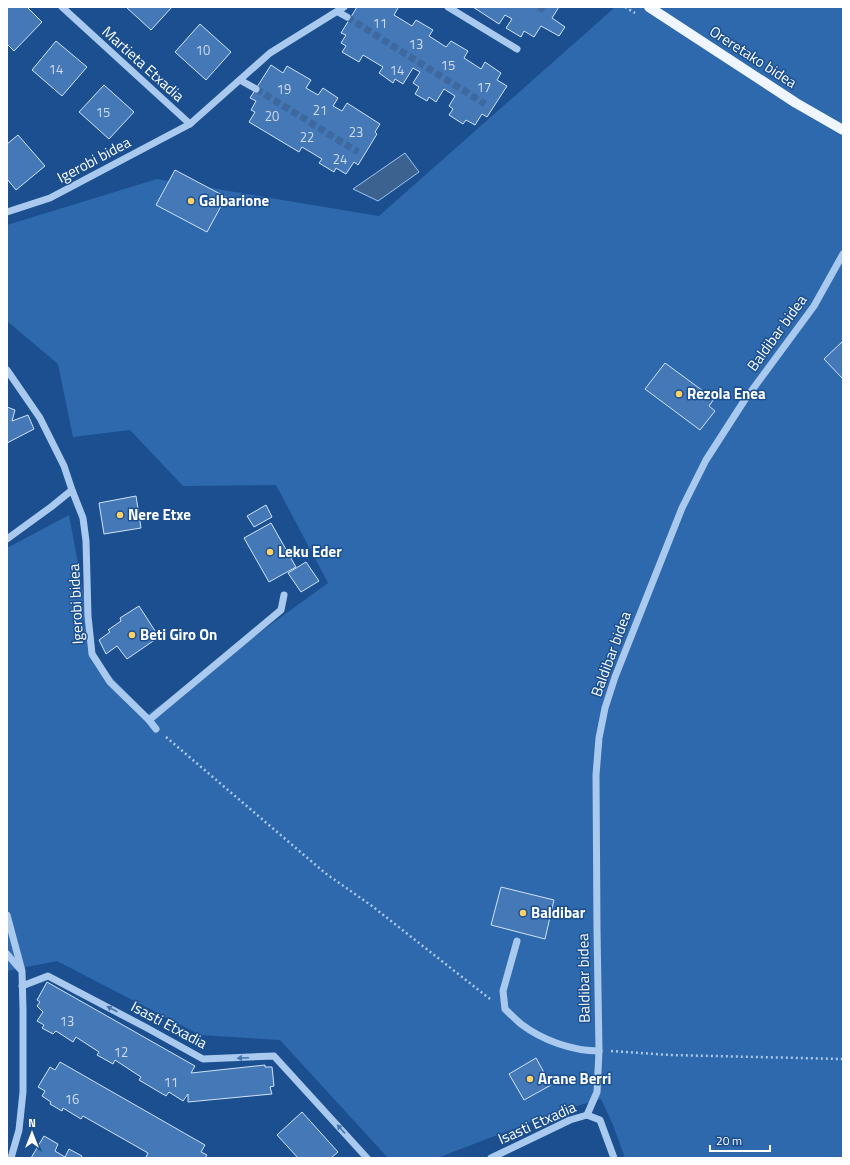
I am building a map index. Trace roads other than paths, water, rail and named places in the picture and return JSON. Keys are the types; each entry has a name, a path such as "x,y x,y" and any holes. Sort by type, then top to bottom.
{"main road":[{"name":"Oreretako bidea","path":"649,7 796,103 843,130"}],"street":[{"name":"Martieta Etxadia","path":"62,7 190,124"},
{"path":"448,7 517,49"},
{"name":"Igerobi bidea","path":"7,212 50,198 190,124 270,53 341,9"},
{"path":"341,9 347,17"},
{"path":"240,80 256,89"},
{"name":"Baldibar bidea","path":"587,1115 597,1092 599,1051 596,929 596,775 599,738 605,708 615,677 682,508 706,460 744,401 814,306 843,254"},
{"name":"Igerobi bidea","path":"7,370 40,418 64,466 83,518 86,541 88,616 92,654 110,682 149,720 156,729"},
{"path":"7,538 51,507 72,490"},
{"path":"149,720 281,610 284,595"},
{"path":"7,916 22,971 23,1092 19,1130 11,1158"},
{"path":"517,941 503,991 505,1009 521,1024 557,1043 584,1051 599,1051"},
{"path":"7,954 22,971"},
{"name":"Isasti Etxadia","path":"22,986 48,976 147,1028 203,1060 274,1056 367,1158"},
{"name":"Isasti Etxadia","path":"491,1158 570,1120 587,1115 600,1120 614,1158"}],"tunnel":[{"path":"539,7 544,10"},
{"path":"347,17 485,104"},
{"path":"256,89 358,152"}],"place":[{"name":"Galbarione","path":"191,201"},
{"name":"Rezola Enea","path":"679,394"},
{"name":"Nere Etxe","path":"120,515"},
{"name":"Leku Eder","path":"270,552"},
{"name":"Beti Giro On","path":"132,635"},
{"name":"Baldibar","path":"523,913"},
{"name":"Arane Berri","path":"530,1079"}]}
